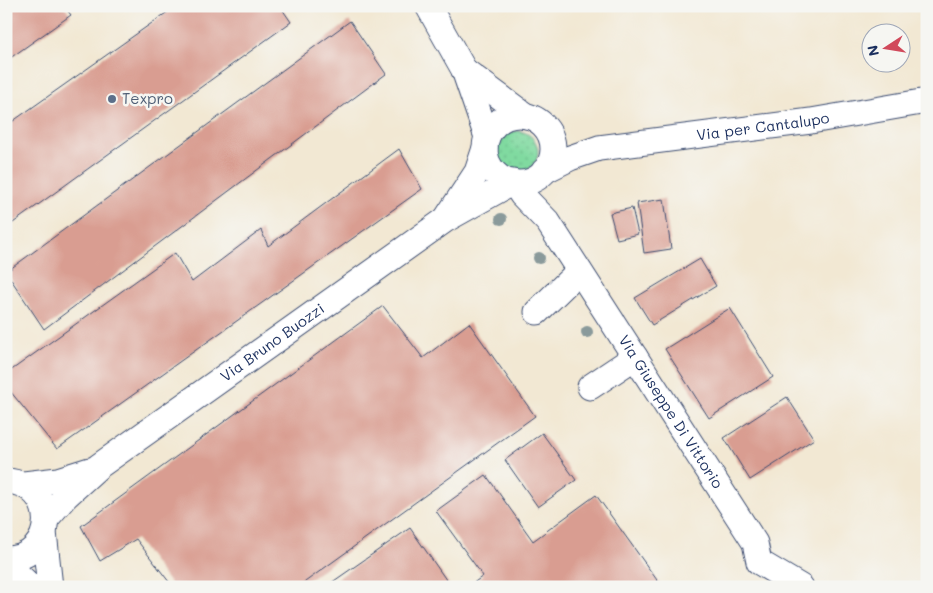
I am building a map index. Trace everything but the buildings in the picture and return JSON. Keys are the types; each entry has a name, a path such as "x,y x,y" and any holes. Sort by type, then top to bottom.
{"street":[{"path":"428,6 464,70 486,142 486,158 496,174 514,183 528,182 542,173 550,162 551,139 536,122 507,117 492,128 486,142"},
{"name":"Via per Cantalupo","path":"464,70 536,122 599,148"},
{"name":"Via per Cantalupo","path":"542,173 570,158 599,148 812,121 927,101"},
{"name":"Via Bruno Buozzi","path":"445,220 477,172 486,142"},
{"name":"Via Giuseppe Di Vittorio","path":"542,173 548,222"},
{"name":"Via Bruno Buozzi","path":"6,559 22,556 32,550 45,526 66,496 99,466 445,220 514,183"},
{"name":"Via Giuseppe Di Vittorio","path":"514,183 522,195 548,222 755,543 763,578 762,587"},
{"path":"537,312 580,271"},
{"path":"590,387 635,357"},
{"name":"Via Bruno Buozzi","path":"13,478 58,480 99,466"},
{"path":"13,478 40,498 45,526 50,587"},
{"path":"760,562 801,587"},
{"path":"6,563 31,587"}],"green space":[{"path":"517,131 532,137 538,152 532,167 517,173 502,167 496,152 502,137"}],"place":[{"name":"Texpro","path":"112,99"}]}
